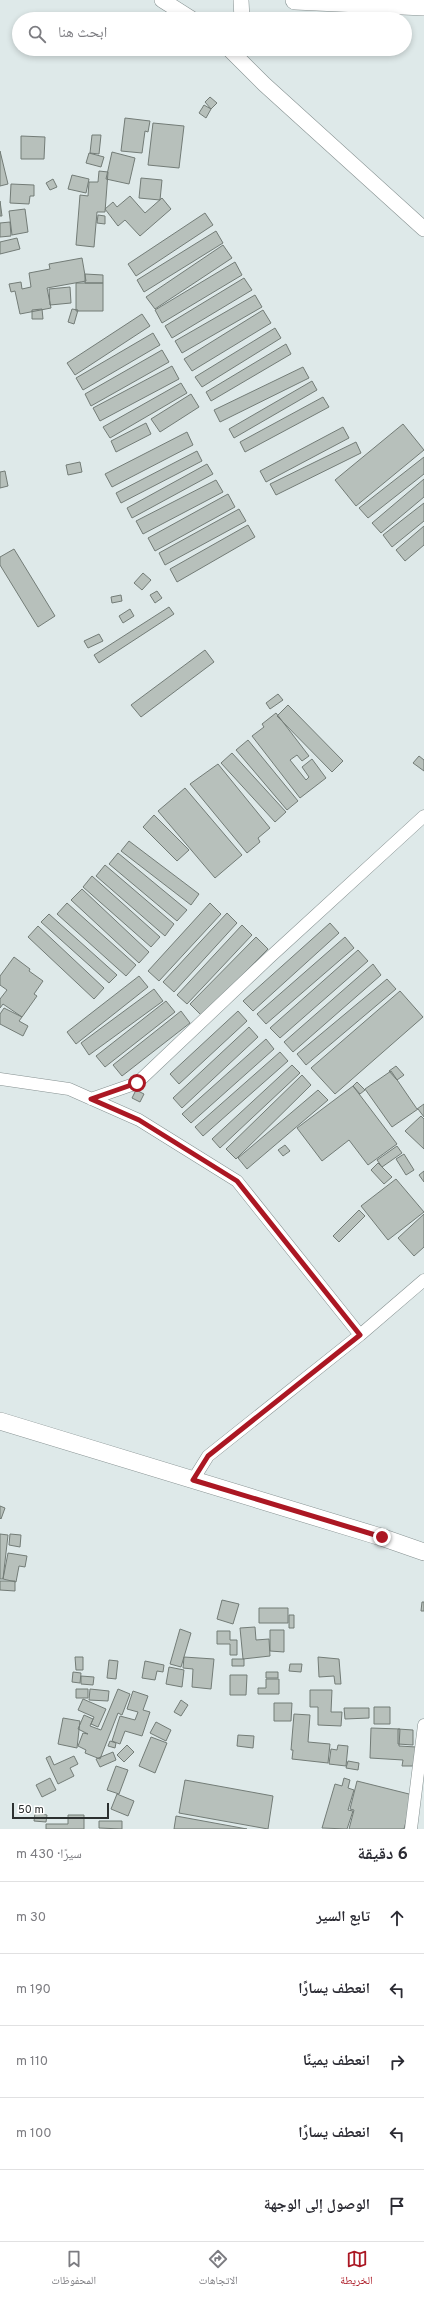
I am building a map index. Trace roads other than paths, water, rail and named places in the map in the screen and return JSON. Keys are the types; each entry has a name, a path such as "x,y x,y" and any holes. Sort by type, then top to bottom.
{"main road":[{"path":"295,0 424,6"},
{"path":"0,1421 382,1537 424,1552"}],"street":[{"path":"162,0 181,12"},
{"path":"241,0 242,12"},
{"path":"236,56 264,84 424,228"},
{"path":"245,56 246,65"},
{"path":"91,1099 137,1083 268,958 424,816"},
{"path":"0,1079 69,1089 139,1120 237,1181 360,1335"},
{"path":"193,1480 208,1456 360,1335 424,1280"},
{"path":"411,1829 424,1725"}]}
